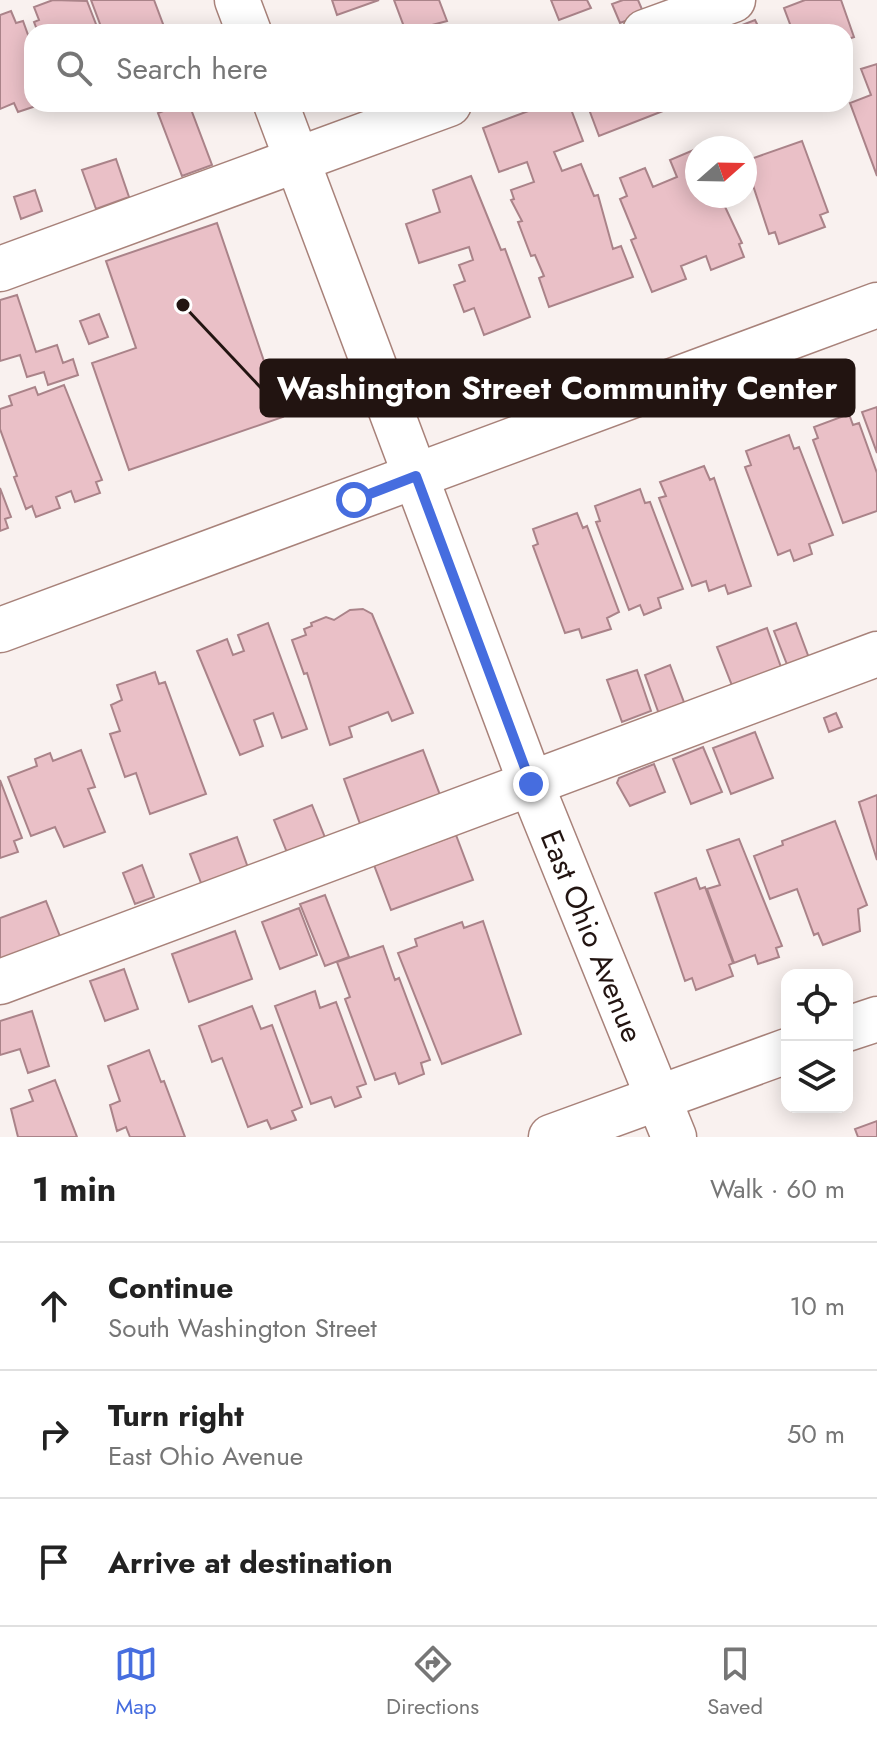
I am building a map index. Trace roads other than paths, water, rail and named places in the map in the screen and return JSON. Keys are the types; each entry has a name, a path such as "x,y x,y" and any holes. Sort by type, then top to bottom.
{"street":[{"path":"237,0 246,24"},
{"path":"667,24 733,0"},
{"name":"East Ohio Avenue","path":"279,112 531,784 674,1137"},
{"path":"0,269 427,112"},
{"path":"0,630 877,305"},
{"path":"0,982 877,654"},
{"path":"853,1027 877,1019"},
{"path":"551,1137 781,1053"}],"place":[{"name":"Washington Street Community Center","path":"183,305"}]}
